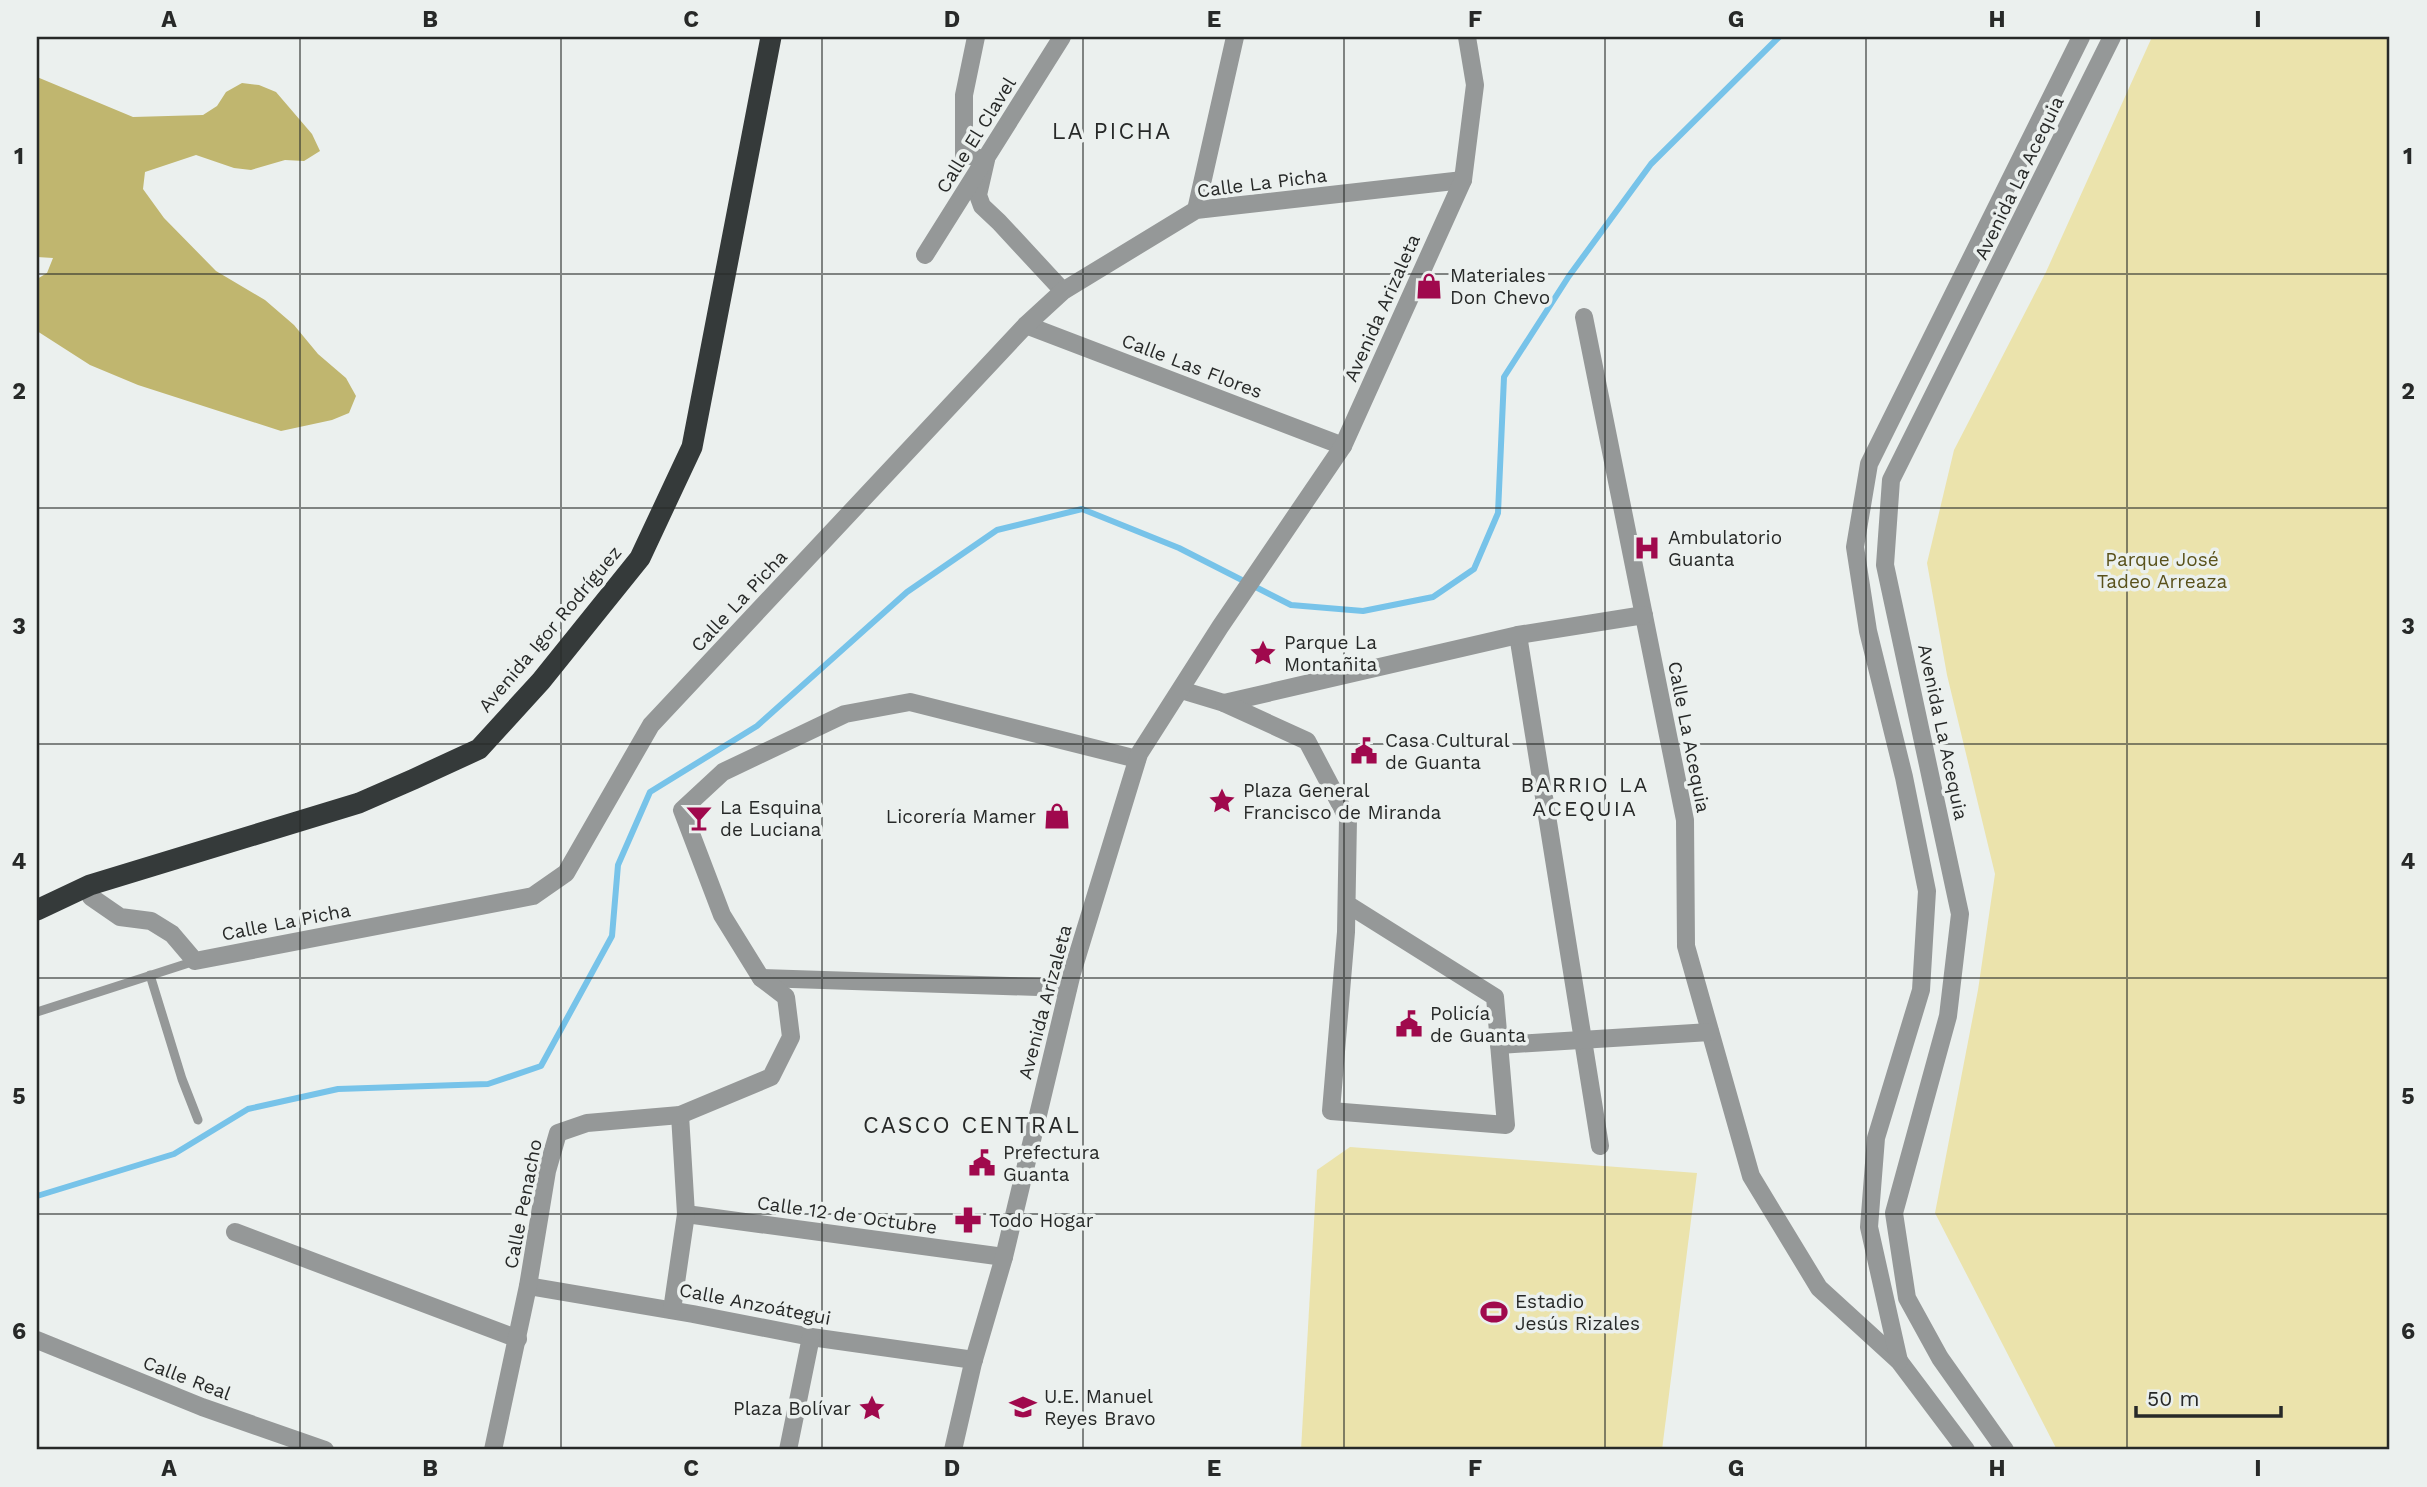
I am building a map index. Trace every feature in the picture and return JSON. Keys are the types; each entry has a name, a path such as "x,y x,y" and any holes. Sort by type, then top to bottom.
{"highway":[{"name":"Avenida Igor Rodríguez","path":"37,910 90,885 359,803 479,749 541,681 640,558 692,447 771,37"}],"street":[{"path":"976,37 964,95 964,154 986,160 978,195 982,206 1063,290"},
{"name":"Calle El Clavel","path":"925,255 1062,37"},
{"path":"1196,210 1235,37"},
{"name":"Avenida Arizaleta","path":"953,1450 974,1360 1004,1257 1068,988 1137,759 1220,627 1343,446 1463,180 1475,85 1467,37"},
{"name":"Avenida La Acequia","path":"1899,1361 1869,1227 1876,1138 1921,990 1927,891 1904,777 1868,631 1855,547 1869,464 2081,37"},
{"name":"Avenida La Acequia","path":"2005,1450 1940,1358 1907,1298 1894,1213 1948,1016 1960,914 1885,565 1891,480 2112,37"},
{"name":"Calle La Picha","path":"195,961 533,896 566,873 651,725 1026,325 1063,290 1196,210 1463,180"},
{"name":"Calle La Acequia","path":"1584,317 1685,820 1686,946 1751,1175 1819,1289 1899,1361"},
{"name":"Calle Las Flores","path":"1026,325 1343,446"},
{"path":"1224,703 1518,635 1644,615"},
{"path":"1518,635 1601,1146"},
{"path":"1181,690 1224,703 1307,741 1348,819 1347,904 1331,1111 1506,1125 1495,997 1347,904"},
{"name":"Calle Penacho","path":"493,1450 518,1339 547,1171 558,1133 587,1123 680,1115 771,1077 791,1037 786,997 761,978 722,915 682,810 723,772 845,714 910,702 1137,759"},
{"path":"90,885 92,897 120,917 151,921 172,934 195,961"},
{"path":"761,978 1068,988"},
{"path":"1499,1045 1710,1032"},
{"path":"672,1310 685,1214 680,1115"},
{"name":"Calle 12 de Octubre","path":"685,1214 1004,1257"},
{"path":"235,1232 518,1339"},
{"name":"Calle Anzoátegui","path":"528,1286 811,1337 974,1360"},
{"path":"788,1450 811,1337"},
{"name":"Calle Real","path":"37,1340 202,1407 325,1450"},
{"path":"1899,1361 1966,1450"}],"lane":[{"name":"Calle La Picha","path":"37,1012 195,961"},
{"path":"150,975 182,1079 198,1120"}],"green space":[{"name":"Parque José Tadeo Arreaza","path":"2152,37 2390,37 2390,1450 2057,1450 1935,1213 1978,990 1995,874 1947,675 1927,563 1954,450 2046,272"},
{"name":"Estadio Jesús Rizales","path":"1350,1147 1697,1173 1662,1450 1301,1450 1317,1170"}],"shaded area":[{"path":"37,77 133,117 203,115 217,106 226,92 242,83 259,85 276,92 312,134 320,151 304,161 285,160 251,170 234,168 196,155 145,172 143,189 164,218 216,271 265,300 294,325 318,354 346,378 356,396 349,413 332,420 281,431 138,385 90,365 37,331 37,279 47,273 53,258 37,257"}],"waterway":[{"path":"37,1196 174,1154 248,1109 338,1089 488,1084 541,1066 612,936 618,865 650,792 757,726 907,592 997,530 1082,509 1179,548 1291,605 1363,611 1433,597 1474,569 1498,513 1504,377 1569,276 1651,164 1779,37"}],"place":[{"name":"Materiales Don Chevo","path":"1429,286"},
{"name":"Ambulatorio Guanta","path":"1647,548"},
{"name":"Parque La Montañita","path":"1263,653"},
{"name":"Casa Cultural de Guanta","path":"1364,751"},
{"name":"Plaza General Francisco de Miranda","path":"1222,801"},
{"name":"Licorería Mamer","path":"1057,816"},
{"name":"La Esquina de Luciana","path":"699,818"},
{"name":"Policía de Guanta","path":"1409,1024"},
{"name":"Prefectura Guanta","path":"982,1163"},
{"name":"Todo Hogar","path":"968,1220"},
{"name":"Estadio Jesús Rizales","path":"1494,1312"},
{"name":"U.E. Manuel Reyes Bravo","path":"1023,1407"},
{"name":"Plaza Bolívar","path":"872,1408"}],"district":[{"name":"LA PICHA","path":"1112,131"},
{"name":"BARRIO LA ACEQUIA","path":"1585,796"},
{"name":"CASCO CENTRAL","path":"972,1125"}]}
